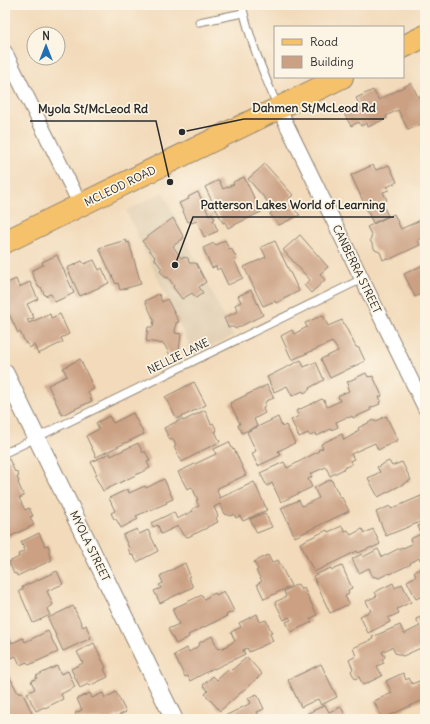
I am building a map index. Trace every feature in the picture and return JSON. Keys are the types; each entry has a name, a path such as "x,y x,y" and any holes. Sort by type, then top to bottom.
{"main road":[{"path":"404,46 425,36"},
{"name":"MCLEOD ROAD","path":"5,242 340,78"}],"street":[{"path":"5,52 81,206"},
{"name":"CANBERRA STREET","path":"279,109 425,408"},
{"name":"MYOLA STREET","path":"5,372 174,719"}],"lane":[{"path":"199,22 243,9 261,69 279,109"},
{"name":"NELLIE LANE","path":"5,453 362,278"}],"shaded area":[{"path":"163,192 233,336 194,355 126,211"}],"building":[{"path":"411,83 418,97 425,93 425,122 408,130 398,110 386,116 387,118 368,127 367,123 361,126 359,122 351,126 343,112 359,104 356,98 373,90 379,100"},
{"path":"265,164 293,195 286,202 300,215 279,225 270,214 274,209 248,179"},
{"path":"373,165 376,170 389,165 397,182 387,187 389,190 383,192 387,200 382,203 388,216 373,223 351,175"},
{"path":"244,177 261,212 228,228 225,222 223,223 205,187 219,180 223,189"},
{"path":"198,192 209,215 212,213 215,219 213,220 218,231 204,237 197,221 191,223 190,221 188,222 179,203 189,199 188,197"},
{"path":"394,214 401,229 425,218 425,237 418,240 420,245 388,260 387,258 383,260 380,252 375,250 370,240 372,236 367,227"},
{"path":"173,218 184,238 173,246 181,258 188,258 189,263 196,263 206,282 199,287 203,293 196,298 192,293 182,299 168,277 166,278 160,271 162,269 154,258 155,257 142,241"},
{"path":"300,235 328,267 320,274 325,280 311,293 304,285 310,280 283,250"},
{"path":"126,240 127,243 129,242 141,284 120,290 118,283 116,284 99,248"},
{"path":"225,240 229,249 231,248 237,259 234,260 243,278 228,285 220,268 217,270 216,266 212,268 203,248 214,243 216,245"},
{"path":"275,241 299,291 276,303 275,301 263,306 244,267 266,257 261,247"},
{"path":"57,255 74,293 55,302 51,294 45,296 41,287 39,288 31,271 43,265 42,262"},
{"path":"94,260 99,270 102,268 109,283 80,296 67,268 82,261 84,264"},
{"path":"425,264 425,292 415,297 404,274"},
{"path":"16,279 19,287 30,282 38,299 27,304 34,318 27,320 29,323 50,314 51,318 60,314 69,334 61,338 63,342 38,354 34,345 29,348 27,343 26,344 20,332 18,333 9,314 7,315 5,311 5,284"},
{"path":"251,290 263,315 235,329 234,327 228,327 224,318 238,311 235,305 241,302 238,296"},
{"path":"159,294 162,302 167,299 179,322 176,323 175,333 181,334 179,351 170,355 164,344 146,341 148,327 153,327 154,320 145,301"},
{"path":"323,315 328,326 342,320 365,361 330,378 321,359 338,351 332,342 292,360 281,336 292,330 294,334 307,327 305,323"},
{"path":"80,359 94,389 88,392 92,401 62,415 48,385 67,376 63,368"},
{"path":"301,360 304,367 316,362 324,380 309,388 310,389 304,393 303,391 292,396 287,386 274,392 267,377"},
{"path":"366,373 368,377 373,376 382,396 379,397 381,401 379,402 380,404 353,418 352,416 347,417 336,422 338,427 317,436 316,433 310,436 308,433 299,437 291,420 299,416 296,411 322,399 327,407 340,401 338,396 349,391 347,387 349,385 347,382"},
{"path":"194,382 206,405 177,419 165,397"},
{"path":"267,385 274,398 266,401 263,409 265,413 254,419 257,426 242,433 238,425 240,424 230,403"},
{"path":"205,410 211,424 213,423 217,431 215,431 220,442 182,462 174,447 176,446 173,439 170,440 164,428 182,419 183,421"},
{"path":"133,413 144,434 96,457 86,436 99,429 96,423 109,416 113,423"},
{"path":"386,416 398,440 378,450 375,443 351,454 354,459 350,461 352,464 330,476 326,467 310,474 312,477 308,479 312,487 281,502 272,483 267,486 260,473 284,462 287,468 319,451 318,450 323,448 321,444 342,434 344,440 356,433 355,432 359,430 358,428"},
{"path":"278,417 282,427 286,425 295,443 278,451 281,455 258,466 252,454 256,451 247,432"},
{"path":"229,442 233,450 234,449 246,475 218,488 217,491 220,498 254,482 267,510 243,521 240,516 236,518 234,514 231,516 225,514 220,504 214,507 218,516 216,518 218,522 207,528 188,537 183,535 178,526 161,534 158,525 153,527 151,523 174,512 177,519 193,511 192,509 199,506 192,487 187,489 178,472 216,454 214,449"},
{"path":"138,443 143,453 145,451 150,461 147,462 150,468 103,491 95,476 97,475 91,462 110,453 111,456"},
{"path":"9,459 15,472 16,471 19,476 17,477 18,483 24,496 19,498 25,510 29,508 33,516 30,517 34,525 5,539 5,505 9,503 7,499 5,500 5,461"},
{"path":"389,461 392,466 402,462 411,480 378,497 368,478 380,472 377,467"},
{"path":"164,479 173,499 136,516 138,519 121,528 111,513 115,511 109,498 128,489 129,493 145,486 146,488"},
{"path":"331,479 349,511 295,537 281,508 299,500 302,506 319,498 314,488"},
{"path":"421,496 425,504 425,520 386,536 376,512 390,506 391,509"},
{"path":"265,513 272,527 257,533 250,519"},
{"path":"425,523 425,558 420,560 419,558 410,563 411,564 379,578 372,576 369,568 359,573 352,559 362,554 363,557 378,549 382,557 402,547 403,548 412,544 410,539 421,534 418,526"},
{"path":"342,526 345,531 348,530 351,535 362,529 365,533 373,529 380,544 358,553 357,551 314,572 300,543 327,530 328,532"},
{"path":"137,529 139,534 148,530 158,551 137,562 128,549 129,548 123,535"},
{"path":"39,533 45,546 48,545 50,551 48,552 52,560 17,576 16,573 14,574 9,562 19,557 18,554 25,551 21,542"},
{"path":"268,555 272,563 278,560 291,586 264,599 257,584 262,581 256,571 258,570 254,562"},
{"path":"5,558 9,566 5,568"},
{"path":"185,563 190,576 188,577 193,587 160,603 154,591 161,588 159,585 163,583 160,576"},
{"path":"342,566 352,588 348,590 349,594 345,596 349,604 330,613 313,576 331,568 332,570"},
{"path":"425,566 425,595 416,599 407,581 416,576 414,572"},
{"path":"57,571 63,584 47,591 53,605 47,609 50,615 33,623 19,591 23,589 22,587"},
{"path":"393,583 395,588 402,584 411,602 397,609 399,613 388,618 390,622 368,633 360,616 371,611 366,601 377,596 375,592"},
{"path":"298,584 301,590 304,588 317,615 310,619 312,622 291,632 286,622 291,620 289,617 284,620 275,602 286,597 284,591"},
{"path":"224,591 234,611 188,635 189,637 176,644 168,629 179,624 172,609 202,595 204,599 215,593 216,595"},
{"path":"73,606 83,627 86,625 91,638 63,651 48,618"},
{"path":"257,614 260,622 266,620 272,633 270,634 273,641 249,652 247,648 243,650 245,654 190,681 188,676 185,677 174,655 187,648 189,652 200,645 199,643 212,636 218,649 221,649 235,641 231,632 241,627 239,623"},
{"path":"425,615 425,646 403,656 395,653 392,647 382,652 385,657 382,659 384,663 377,666 382,676 363,685 359,677 355,679 351,671 353,669 349,660 356,656 353,648 373,639 372,637 400,625 404,634 420,626 416,619"},
{"path":"48,631 58,652 29,665 27,662 20,665 16,656 5,661 5,640 10,638 12,643 23,638 25,642"},
{"path":"94,643 106,668 104,669 108,677 89,686 88,684 80,688 71,669 83,663 77,652"},
{"path":"247,657 262,674 220,711 205,694 208,691 203,685 213,676 217,680 230,668 232,670"},
{"path":"321,664 337,697 321,705 318,699 301,707 288,680"},
{"path":"57,666 61,674 68,671 75,687 61,694 63,699 36,711 27,693 35,689 31,681 37,678 36,676"},
{"path":"5,668 18,693 22,692 32,713 20,719 5,719"},
{"path":"403,673 406,680 409,678 412,684 424,679 425,699 382,719 374,701 392,693 386,681"},
{"path":"116,692 126,712 111,719 78,719 75,713 82,710 77,699 90,693 92,698 103,693 105,698"},
{"path":"257,694 264,709 257,712 261,719 221,718 251,703 248,698"},
{"path":"325,705 329,712 341,707 347,719 308,719 306,714"},
{"path":"425,715 425,719 416,719"}],"place":[{"name":"Dahmen St/McLeod Rd","path":"182,132"},
{"name":"Myola St/McLeod Rd","path":"170,182"},
{"name":"Patterson Lakes World of Learning","path":"175,265"}]}
